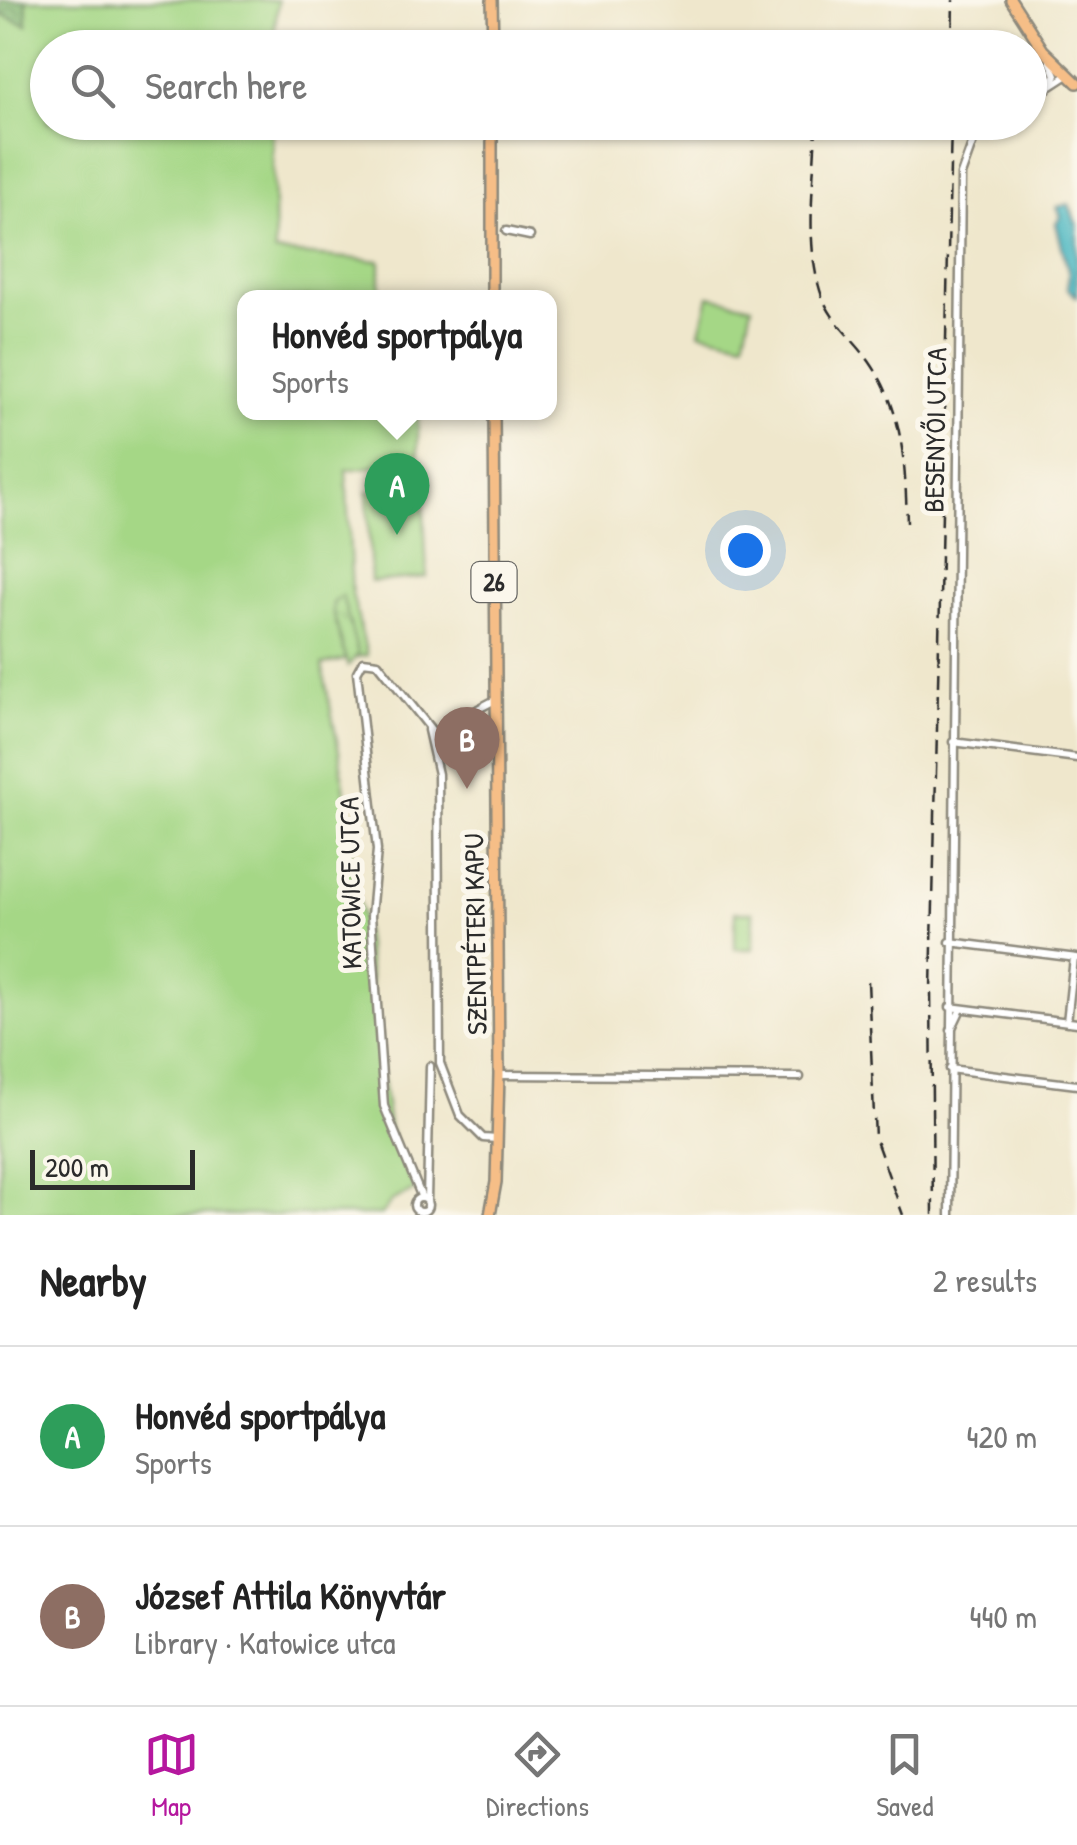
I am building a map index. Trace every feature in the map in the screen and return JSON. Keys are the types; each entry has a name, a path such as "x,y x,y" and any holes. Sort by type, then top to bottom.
{"main road":[{"path":"492,0 493,30"},
{"path":"1011,0 1030,30"},
{"path":"1047,55 1073,79"},
{"path":"492,140 492,290"},
{"name":"SZENTPÉTERI KAPU","path":"490,1215 500,1075 494,420"}],"street":[{"path":"1047,58 1056,72 1047,86"},
{"path":"1047,88 1073,79"},
{"name":"BESENYŐI UTCA","path":"950,1215 961,175 974,140"},
{"path":"506,232 530,236"},
{"name":"KATOWICE UTCA","path":"424,1200 384,1106 371,916 378,850 356,682 360,663 378,663 448,753"},
{"path":"434,758 439,751 448,753 461,767 476,762 475,716 482,706 495,700"},
{"name":"KATOWICE UTCA","path":"428,728 434,758 440,1063 460,1115 483,1138 498,1139"},
{"path":"953,742 1077,758"},
{"path":"950,942 1075,958 1067,1022"},
{"path":"950,1008 1077,1023"},
{"path":"950,1031 962,1009"},
{"path":"418,1214 414,1204 424,1200 430,1066"},
{"path":"950,1070 1077,1085"},
{"path":"500,1075 800,1077"}],"green space":[{"path":"0,0 26,0 27,25 0,14"},
{"path":"26,0 278,0 275,30 30,30 30,140 272,140 275,252 380,261 380,290 237,290 237,420 418,420 418,461 346,470 352,593 367,655 322,665 339,751 351,835 352,877 362,915 389,1128 415,1190 393,1200 381,1215 163,1215 135,1210 133,1215 0,1215 0,14 27,25"},
{"path":"709,296 752,306 744,342 700,332"},
{"path":"423,489 427,577 371,582 367,492"},
{"path":"342,596 358,654 348,666 333,612 333,603"},
{"path":"735,912 753,912 753,949 735,949"}],"water":[{"path":"1069,204 1077,226 1077,297 1067,288 1069,274 1056,223 1061,216 1057,207"}],"railway":[{"path":"952,30 953,0"},
{"path":"815,140 812,234 817,278 827,308 869,361 889,399 903,459 907,523"},
{"path":"933,1215 931,989 951,140"},
{"path":"868,981 875,1138 903,1215"}],"place":[{"name":"Honvéd sportpálya","path":"397,535"},
{"name":"József Attila Könyvtár","path":"467,789"}]}
